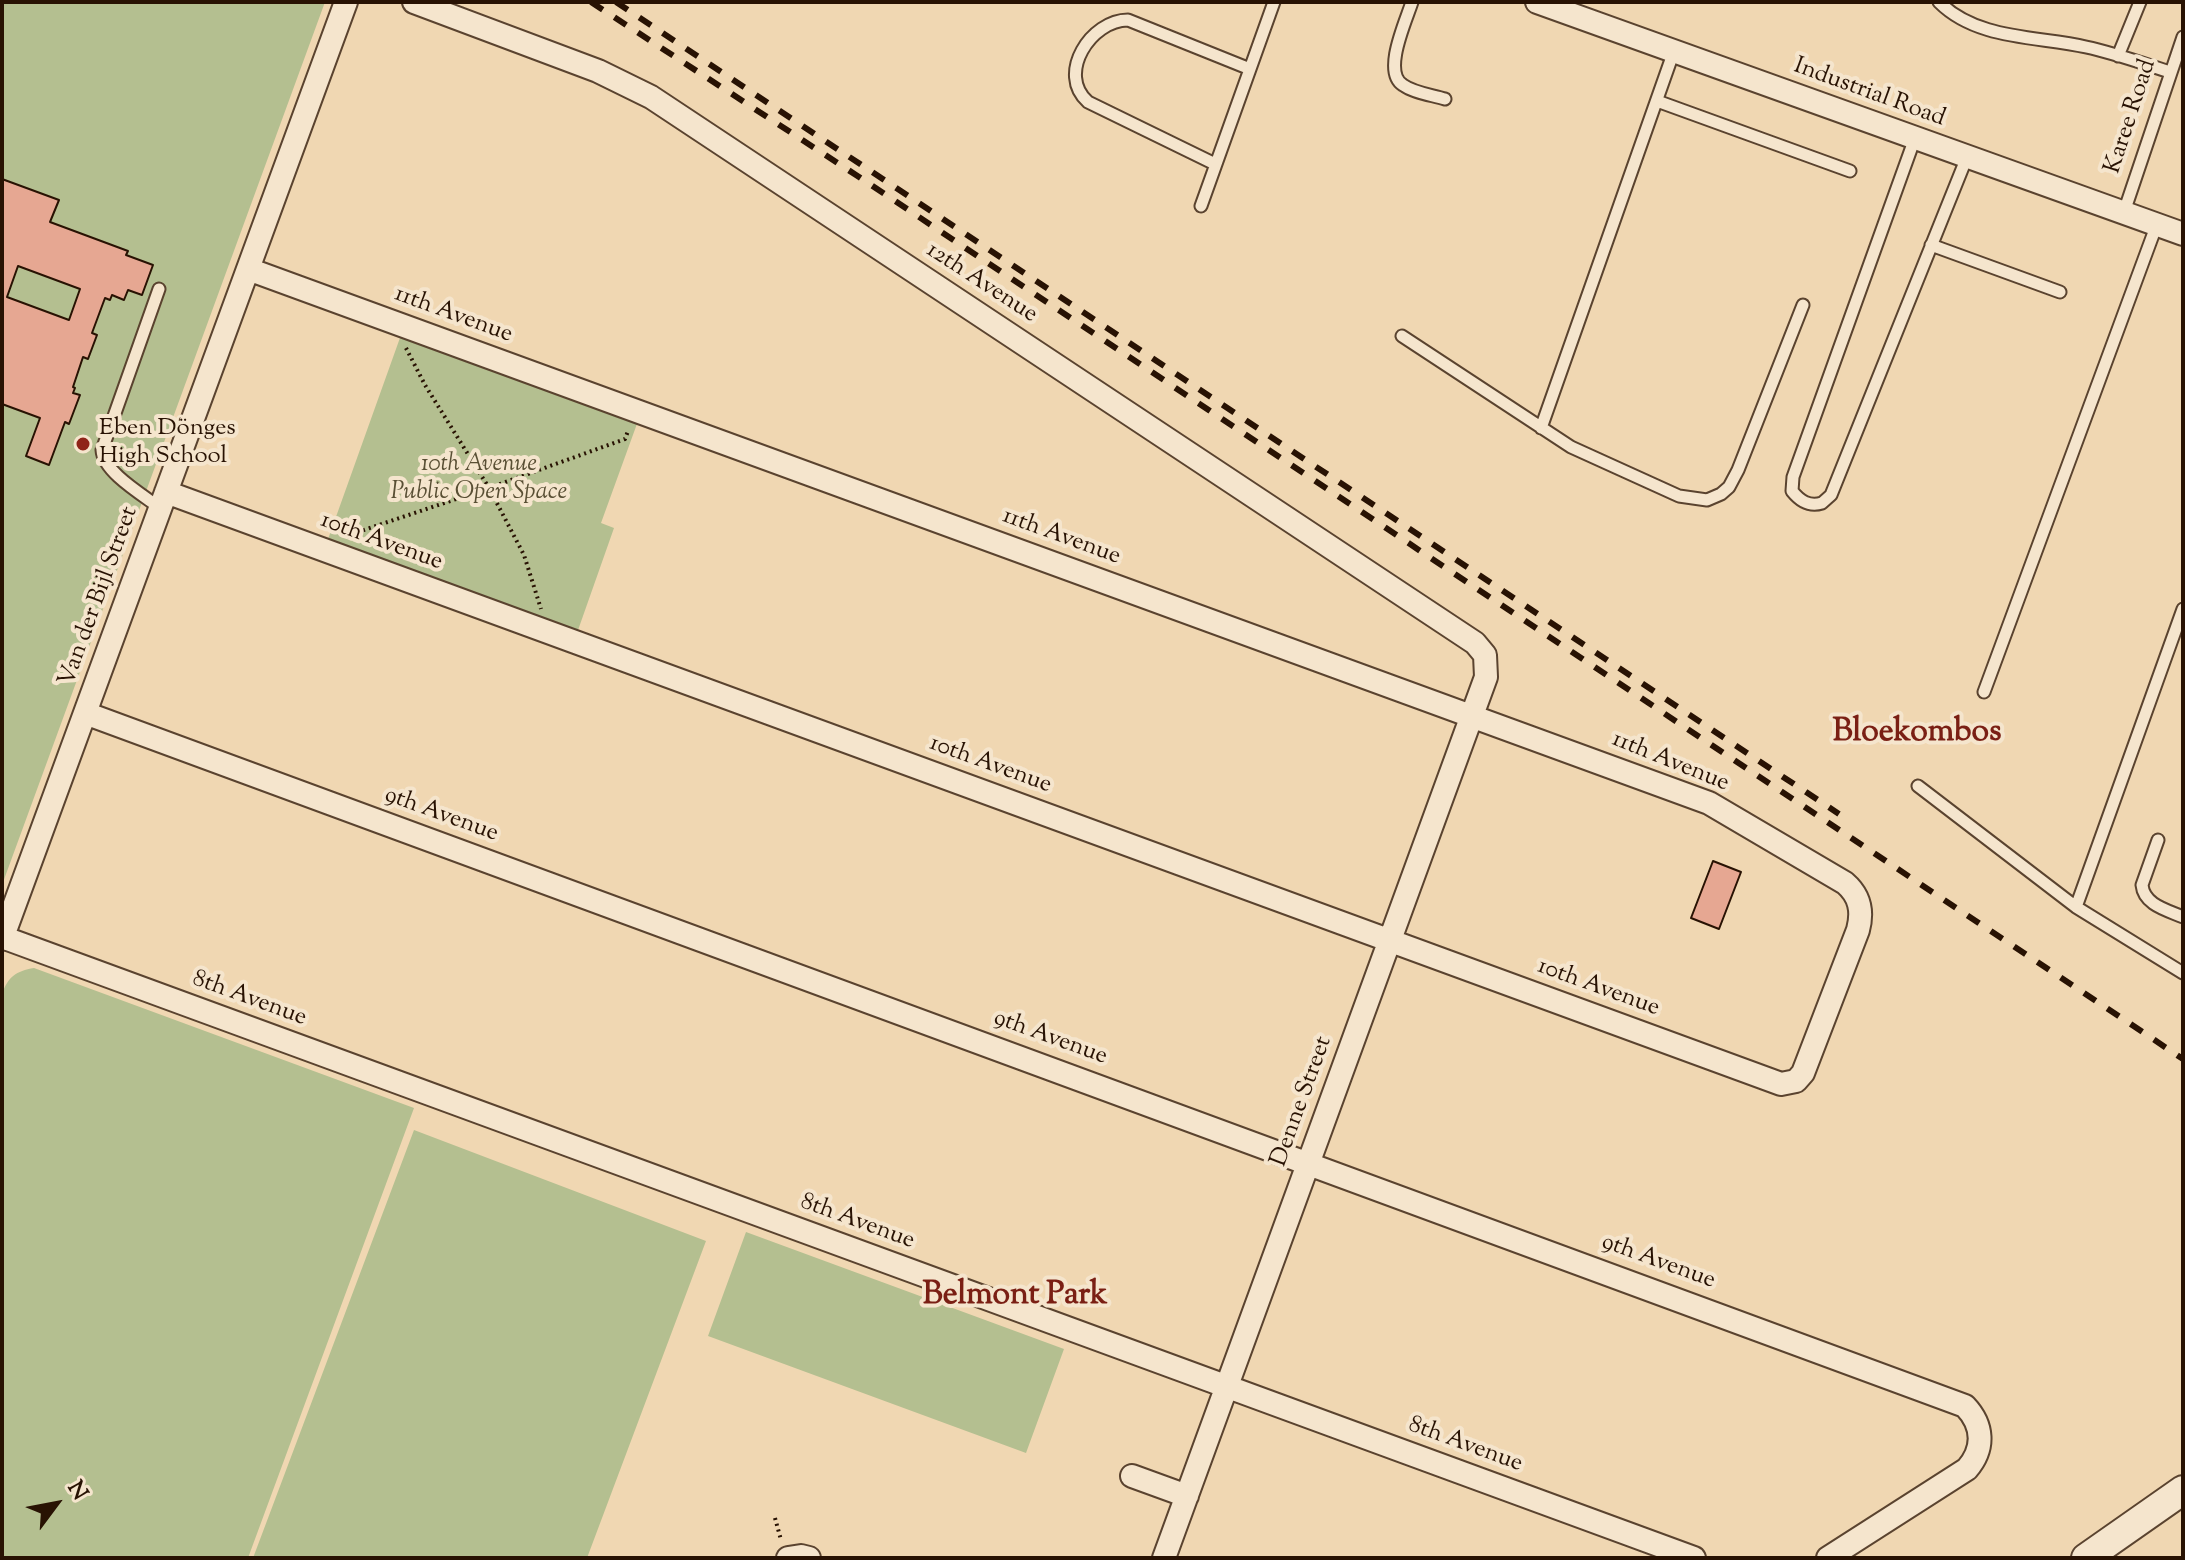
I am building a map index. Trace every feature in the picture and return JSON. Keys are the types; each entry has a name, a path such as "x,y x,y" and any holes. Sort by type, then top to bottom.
{"street":[{"name":"Van der Bijl Street","path":"2,938 346,2"},
{"name":"12th Avenue","path":"414,2 617,79 651,97 1475,643 1485,655 1487,663"},
{"name":"Industrial Road","path":"1537,2 2183,234"},
{"name":"11th Avenue","path":"248,269 1709,803 1845,883 1859,901 1860,920 1806,1066 1796,1081"},
{"name":"10th Avenue","path":"163,500 325,550 1781,1084 1796,1081"},
{"name":"Denne Street","path":"1164,1558 1472,716 1486,677 1487,663"},
{"name":"9th Avenue","path":"85,713 1955,1400 1972,1413 1980,1433 1978,1453 1967,1469 1828,1558"},
{"name":"8th Avenue","path":"2,938 1694,1558"},
{"path":"1132,1476 1187,1496"},
{"path":"2086,1558 2183,1490"},
{"path":"788,1558 809,1558"}],"lane":[{"path":"1201,206 1274,2"},
{"path":"1412,2 1393,62 1395,77 1405,87 1445,99"},
{"path":"1939,2 1949,12 1985,29 2082,46 2170,72"},
{"path":"2118,56 2140,2"},
{"path":"1215,164 1088,102 1078,93 1074,83 1078,61 1093,34 1117,20 1128,20 1250,69"},
{"name":"Karee Road","path":"2124,212 2183,37"},
{"path":"1541,428 1674,51"},
{"path":"1657,101 1850,171"},
{"path":"1915,138 1793,477 1792,491 1800,500 1816,505 1831,495 1967,157"},
{"path":"1984,692 2157,224"},
{"path":"1931,245 2060,292"},
{"path":"159,289 102,457 111,470 163,500"},
{"path":"1402,336 1590,457 1679,496 1707,500 1729,487 1738,470 1803,305"},
{"path":"2076,907 2183,609"},
{"path":"1918,786 2076,907 2183,973"},
{"path":"2158,840 2142,892 2153,903 2183,917"}],"path":[{"path":"406,326 404,345 489,488 524,555 544,617 541,629"},
{"path":"325,550 334,539 625,439 637,411"}],"green space":[{"name":"Eben Dönges High School","path":"2,2 325,2 2,885"},
{"name":"10th Avenue Public Open Space","path":"401,335 638,421 601,523 614,528 577,633 327,542"},
{"path":"34,968 414,1108 248,1558 2,1558 2,994 14,976"},
{"path":"414,1130 706,1241 587,1558 253,1558"},
{"path":"746,1232 1064,1349 1026,1453 708,1336"}],"building":[{"path":"2,179 59,200 50,222 128,251 126,255 153,265 142,295 128,290 124,300 112,295 110,300 105,298 92,333 97,335 88,359 83,357 73,387 73,393 80,395 69,424 65,422 49,465 26,456 40,418 2,404","holes":["18,266 80,289 69,320 7,297"]},
{"path":"1713,861 1741,872 1719,929 1691,918"}],"railway":[{"path":"591,2 856,175 2183,1059"},
{"path":"616,2 1839,814"}],"place":[{"name":"Eben Dönges High School","path":"83,444"}],"district":[{"name":"Bloekombos","path":"1917,735"},
{"name":"Belmont Park","path":"1015,1298"}]}
